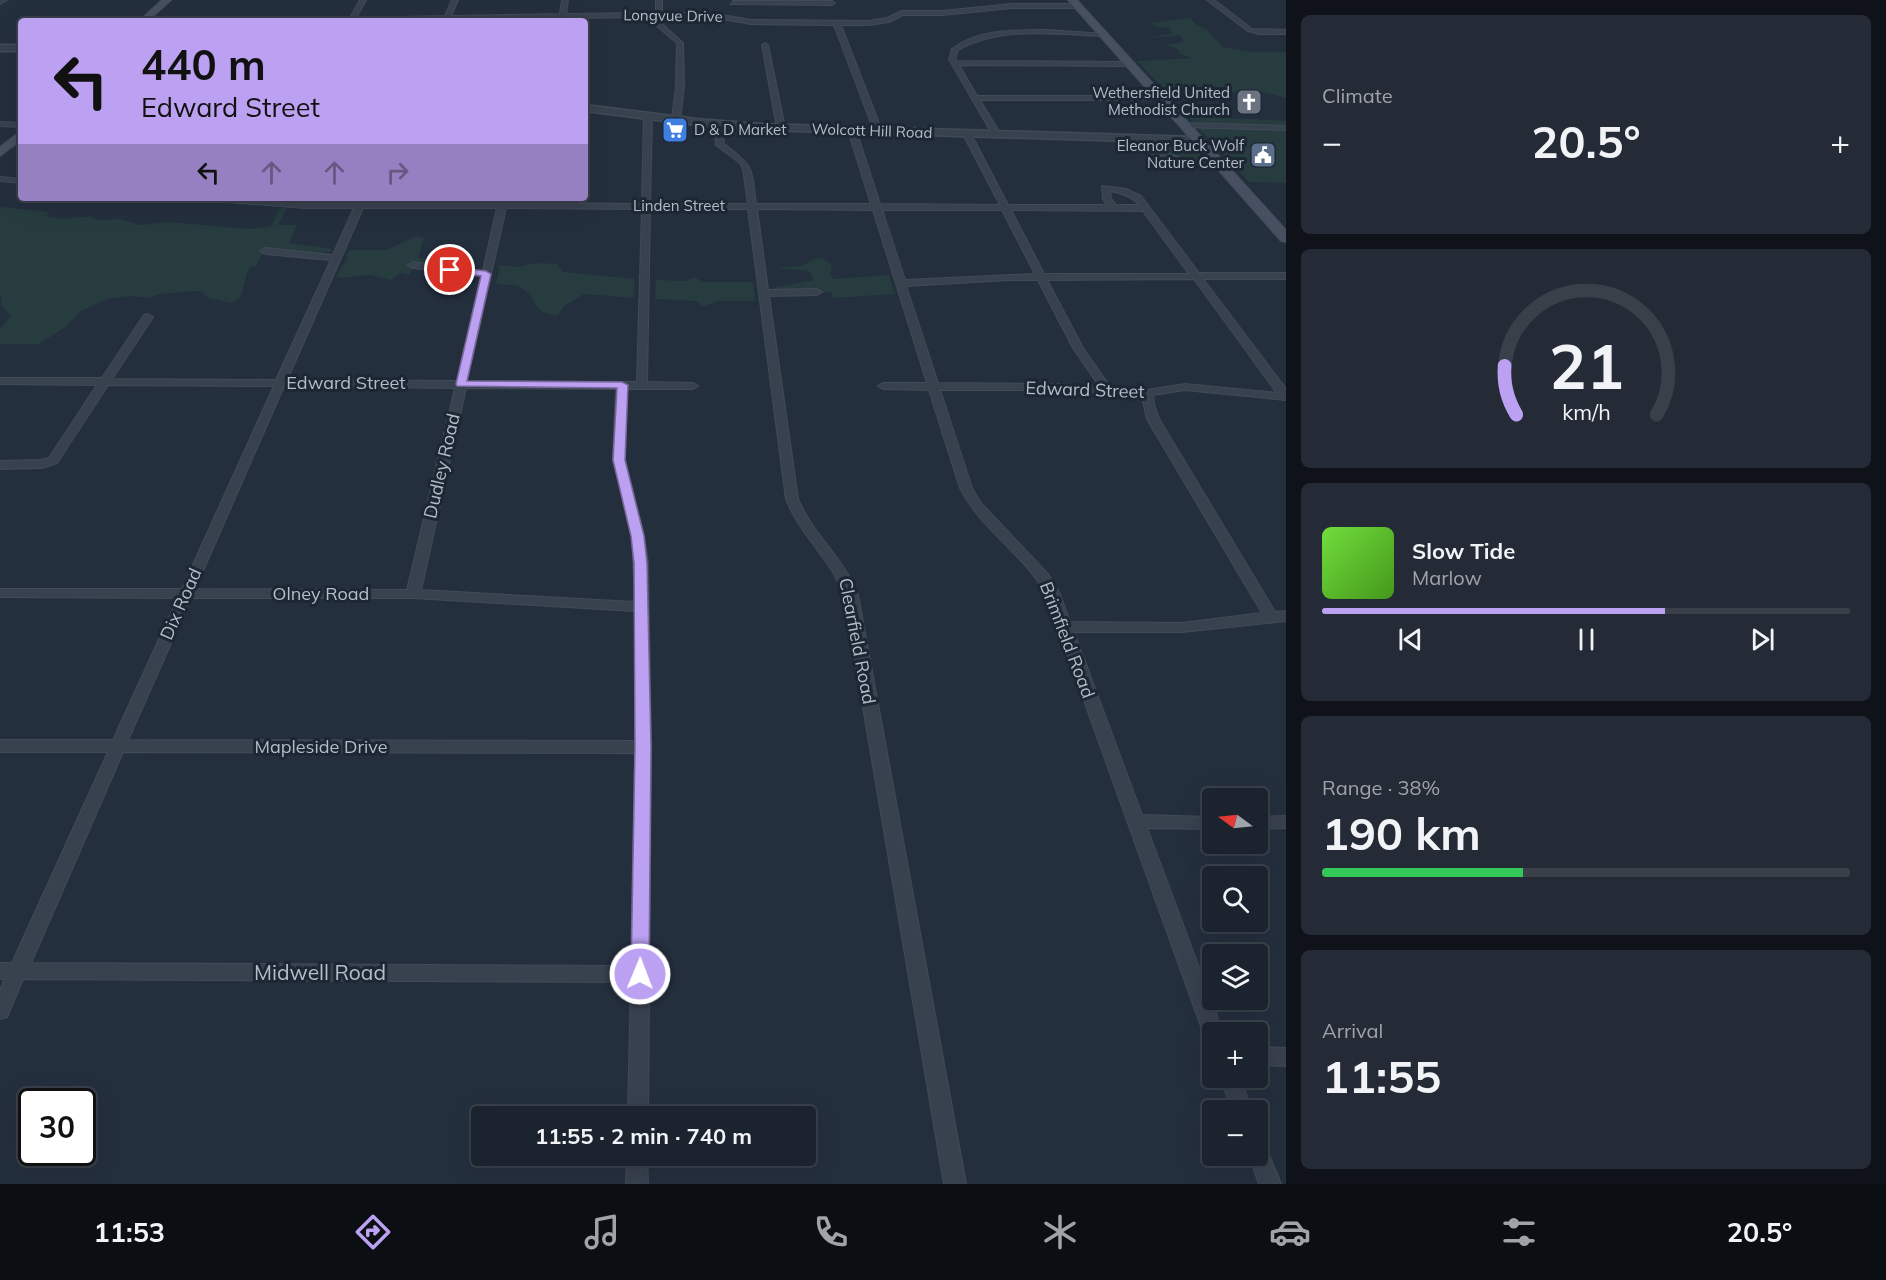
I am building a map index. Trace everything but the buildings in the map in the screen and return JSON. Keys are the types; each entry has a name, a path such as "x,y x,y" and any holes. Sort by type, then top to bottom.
{"main road":[{"path":"146,18 167,0"},
{"path":"1075,3 1286,238"},
{"path":"0,153 18,137"}],"street":[{"path":"354,18 363,0"},
{"path":"447,18 455,0"},
{"path":"562,18 565,0"},
{"path":"659,0 659,25 680,43 680,86 676,120"},
{"path":"1210,0 1256,34 1286,32"},
{"path":"731,18 735,12 733,1 832,3"},
{"name":"Longvue Drive","path":"447,18 711,15 752,22 882,22 894,19 902,13 942,13 1075,3"},
{"path":"901,5 902,13"},
{"path":"837,23 878,131"},
{"path":"997,135 955,63 952,56 956,49 978,38 1016,33 1102,33"},
{"path":"765,45 781,128"},
{"path":"0,48 18,48"},
{"path":"955,63 1129,64"},
{"path":"974,98 1160,98"},
{"name":"Wolcott Hill Road","path":"588,108 676,120 781,128 1197,140"},
{"path":"642,384 648,116"},
{"path":"0,124 18,125"},
{"name":"Clearfield Road","path":"718,124 720,145 745,165 753,206 792,499 804,523 842,570 851,595 955,1184"},
{"path":"1184,125 1286,128"},
{"name":"Brimfield Road","path":"852,130 970,498 992,526 1039,570 1052,592 1209,1022"},
{"path":"967,134 1078,348 1107,390"},
{"name":"Wolcott Hill Road","path":"1124,139 1131,144 1195,164"},
{"path":"0,179 18,181"},
{"path":"1114,208 1107,199 1105,188 1130,193 1138,198 1286,397"},
{"name":"Linden Street","path":"252,201 291,204 362,201 645,206 1146,208"},
{"name":"Dix Road","path":"0,1011 9,971 118,746 362,201"},
{"name":"Dudley Road","path":"413,594 503,202"},
{"path":"265,251 336,258"},
{"path":"413,266 486,274"},
{"path":"901,283 1041,276 1286,276"},
{"path":"764,293 817,292"},
{"path":"0,465 48,463 57,456 148,317"},
{"name":"Edward Street","path":"0,381 693,386"},
{"path":"622,385 619,460 640,549 643,747 638,1106"},
{"name":"Edward Street","path":"883,386 1107,390 1148,394 1185,387 1286,397"},
{"path":"1148,394 1148,404 1153,419 1271,615"},
{"name":"Olney Road","path":"0,593 413,594 641,607"},
{"path":"1065,627 1180,627 1271,615 1286,616"},
{"name":"Mapleside Drive","path":"0,746 643,747"},
{"path":"1135,821 1202,822"},
{"path":"1268,823 1286,822"},
{"name":"Midwell Road","path":"9,971 640,974"},
{"path":"1268,1056 1286,1057"},
{"path":"637,1184 638,1166"},
{"path":"1263,1166 1270,1184"}],"green space":[{"path":"1190,18 1197,25 1206,29 1223,47 1249,52 1286,52 1286,98 1263,92 1232,92 1222,87 1178,90 1163,88 1137,61 1193,58 1180,54 1177,49 1166,45 1183,42 1181,35 1147,38 1173,33 1169,28 1158,27 1151,23"},
{"path":"1187,116 1286,121 1286,183 1249,182"},
{"path":"1137,143 1190,145 1213,170 1195,166 1198,164"},
{"path":"0,207 51,212 46,216 63,219 91,216 98,220 118,219 141,225 168,222 250,229 271,226 280,208 287,208 278,225 297,225 289,243 332,249 330,252 263,253 255,267 251,267 247,273 241,297 232,303 209,298 202,292 196,291 160,294 147,298 131,296 107,299 81,311 64,328 39,344 0,344 0,329 11,316 2,306 0,293"},
{"path":"416,236 424,238 418,258 441,260 445,264 413,265 410,275 400,273 391,280 370,275 341,278 336,276 348,258 346,255 350,250 387,250"},
{"path":"822,258 832,265 830,275 833,279 889,275 895,294 833,298 832,292 776,294 776,287 814,280 809,271 775,268 802,266"},
{"path":"535,263 558,264 563,272 635,279 634,298 584,294 564,306 558,315 543,312 529,294 520,287 496,284 500,265 518,267"},
{"path":"694,277 703,282 753,282 755,301 719,301 703,306 696,301 655,299 656,280 686,281"}],"place":[{"name":"Wethersfield United Methodist Church","path":"1249,102"},
{"name":"D & D Market","path":"675,130"},
{"name":"Eleanor Buck Wolf Nature Center","path":"1263,155"}],"route":[{"path":"450,270 486,274 461,384 622,385 619,460 638,536 641,563 643,747 640,974"}]}
